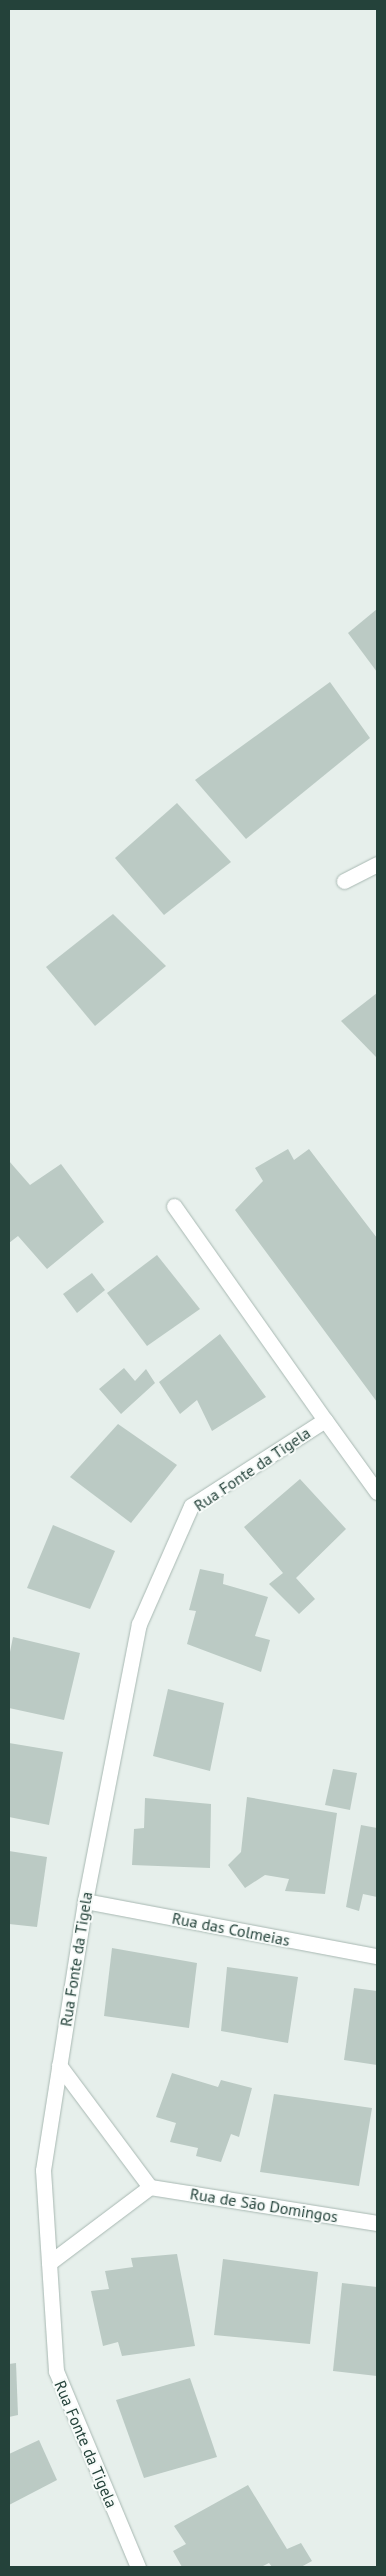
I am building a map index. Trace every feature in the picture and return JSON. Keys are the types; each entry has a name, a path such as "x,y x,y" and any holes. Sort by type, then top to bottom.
{"street":[{"path":"344,881 377,864"},
{"name":"Rua Fonte da Tigela","path":"174,1206 377,1492"},
{"name":"Rua Fonte da Tigela","path":"138,2567 56,2371 43,2170 85,1901 139,1624 191,1506 325,1420"},
{"name":"Rua das Colmeias","path":"85,1901 377,1956"},
{"path":"49,2263 150,2187 59,2066"},
{"name":"Rua de São Domingos","path":"150,2187 377,2223"}],"building":[{"path":"377,609 377,672 348,633"},
{"path":"330,682 370,738 246,839 195,780"},
{"path":"177,803 231,862 164,915 115,858"},
{"path":"113,914 166,966 95,1026 46,967"},
{"path":"377,993 377,1058 341,1021"},
{"path":"288,1149 294,1160 309,1149 377,1238 377,1402 235,1210 263,1181 255,1168"},
{"path":"9,1161 30,1185 61,1164 104,1222 47,1269 18,1236 9,1243"},
{"path":"157,1255 200,1309 147,1346 107,1293"},
{"path":"92,1273 105,1290 77,1313 63,1294"},
{"path":"220,1334 266,1397 212,1431 197,1400 180,1414 159,1382"},
{"path":"124,1368 135,1381 146,1369 155,1383 121,1414 99,1389"},
{"path":"118,1424 177,1465 131,1523 70,1477"},
{"path":"300,1479 346,1529 296,1578 315,1599 299,1614 269,1584 283,1573 244,1527"},
{"path":"53,1525 115,1551 90,1609 27,1588"},
{"path":"200,1569 224,1574 223,1584 268,1597 255,1636 270,1640 261,1672 187,1644 196,1611 189,1610"},
{"path":"13,1637 80,1653 64,1720 9,1708 9,1657"},
{"path":"168,1689 224,1703 210,1771 153,1756"},
{"path":"9,1743 63,1752 49,1825 9,1817"},
{"path":"333,1769 357,1773 350,1810 325,1805"},
{"path":"247,1797 337,1813 325,1894 285,1891 289,1879 265,1875 245,1888 228,1865 241,1852"},
{"path":"145,1798 211,1804 210,1868 132,1865 134,1829 144,1828"},
{"path":"361,1825 377,1828 377,1897 363,1894 359,1911 346,1907"},
{"path":"9,1851 47,1857 37,1927 9,1924"},
{"path":"112,1948 197,1963 189,2028 104,2016"},
{"path":"227,1967 298,1977 288,2043 221,2031"},
{"path":"354,1988 377,1991 377,2065 344,2060"},
{"path":"172,2073 218,2087 221,2080 252,2088 239,2137 231,2134 221,2162 196,2156 198,2148 170,2142 176,2123 156,2117"},
{"path":"274,2094 372,2108 359,2186 260,2172"},
{"path":"177,2254 195,2346 122,2356 118,2342 103,2346 91,2291 109,2289 105,2271 133,2267 131,2258"},
{"path":"223,2259 318,2272 310,2344 214,2335"},
{"path":"342,2283 377,2287 377,2376 333,2371"},
{"path":"16,2363 18,2415 9,2417 9,2364"},
{"path":"190,2378 217,2457 144,2478 116,2400"},
{"path":"39,2440 57,2480 9,2505 9,2454"},
{"path":"248,2485 287,2549 301,2543 312,2561 301,2567 272,2567 269,2563 261,2567 182,2567 173,2551 186,2544 174,2526"}]}
